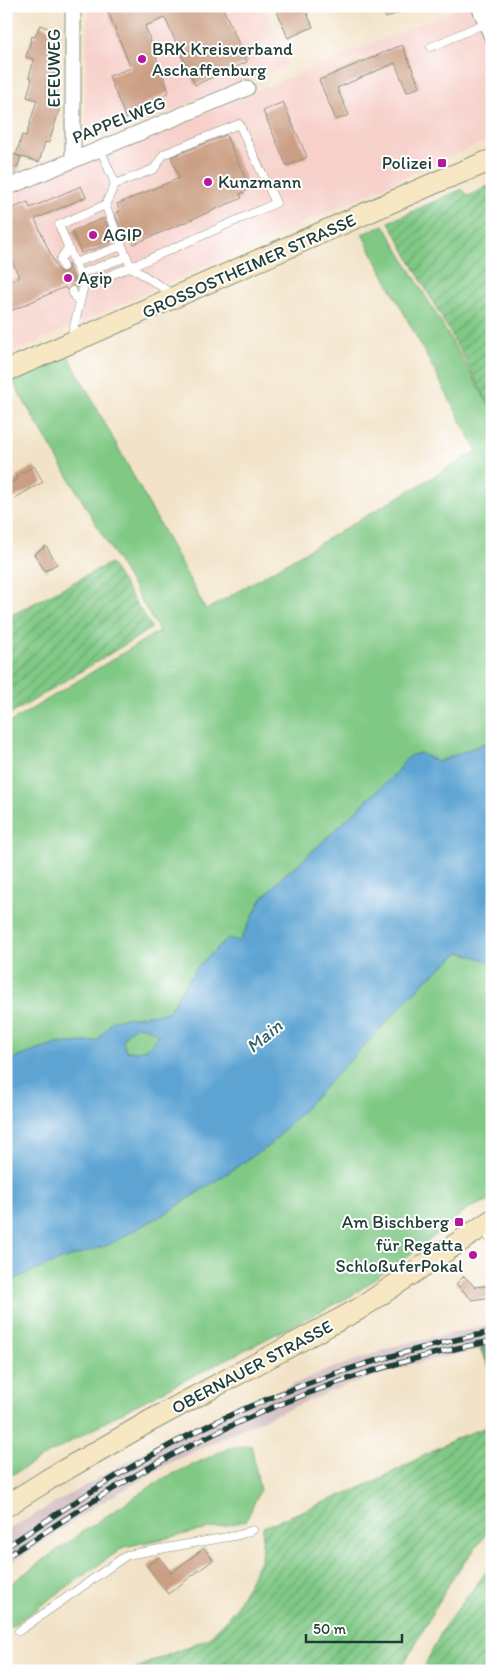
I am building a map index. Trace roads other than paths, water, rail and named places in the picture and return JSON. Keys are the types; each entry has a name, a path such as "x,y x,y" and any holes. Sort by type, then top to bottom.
{"main road":[{"name":"GROSSOSTHEIMER STRASSE","path":"6,371 492,160"},
{"name":"OBERNAUER STRASSE","path":"6,1506 150,1421 360,1309 488,1230"}],"street":[{"name":"EFEUWEG","path":"73,6 73,160"},
{"path":"479,6 490,27"},
{"name":"PAPPELWEG","path":"6,188 247,88"}],"lane":[{"path":"431,47 490,27"},
{"path":"70,343 84,286 59,225 105,205 115,184 154,169 164,154 239,124 276,203 84,286"},
{"path":"100,148 115,184"},
{"path":"105,205 131,267 178,297"},
{"path":"74,263 122,246"},
{"path":"63,267 60,260 68,248"},
{"path":"79,274 127,257"},
{"path":"72,291 79,304"},
{"path":"19,1631 127,1554 239,1535 253,1530"}],"water":[{"name":"Main","path":"492,737 492,921 489,923 492,931 492,962 460,952 425,981 270,1145 168,1212 108,1245 61,1260 6,1282 6,1061 57,1044 97,1041 113,1020 168,1012 197,967 228,938 240,941 261,900 284,875 303,860 392,777 409,756 420,753 438,762 488,742","holes":["136,1026 147,1028 158,1034 152,1043 142,1050 127,1051 124,1040 129,1031"]}],"railway":[{"path":"6,1547 131,1467 174,1443 250,1406 289,1390 369,1363 410,1351 492,1332"},
{"path":"6,1557 134,1476 215,1433 253,1416 331,1385 370,1372 410,1360 492,1341"}],"place":[{"name":"BRK Kreisverband Aschaffenburg","path":"142,59"},
{"name":"Polizei","path":"442,163"},
{"name":"Kunzmann","path":"208,182"},
{"name":"AGIP","path":"93,235"},
{"name":"Agip","path":"68,278"},
{"name":"Am Bischberg","path":"459,1222"},
{"name":"für Regatta SchloßuferPokal","path":"473,1255"}]}
